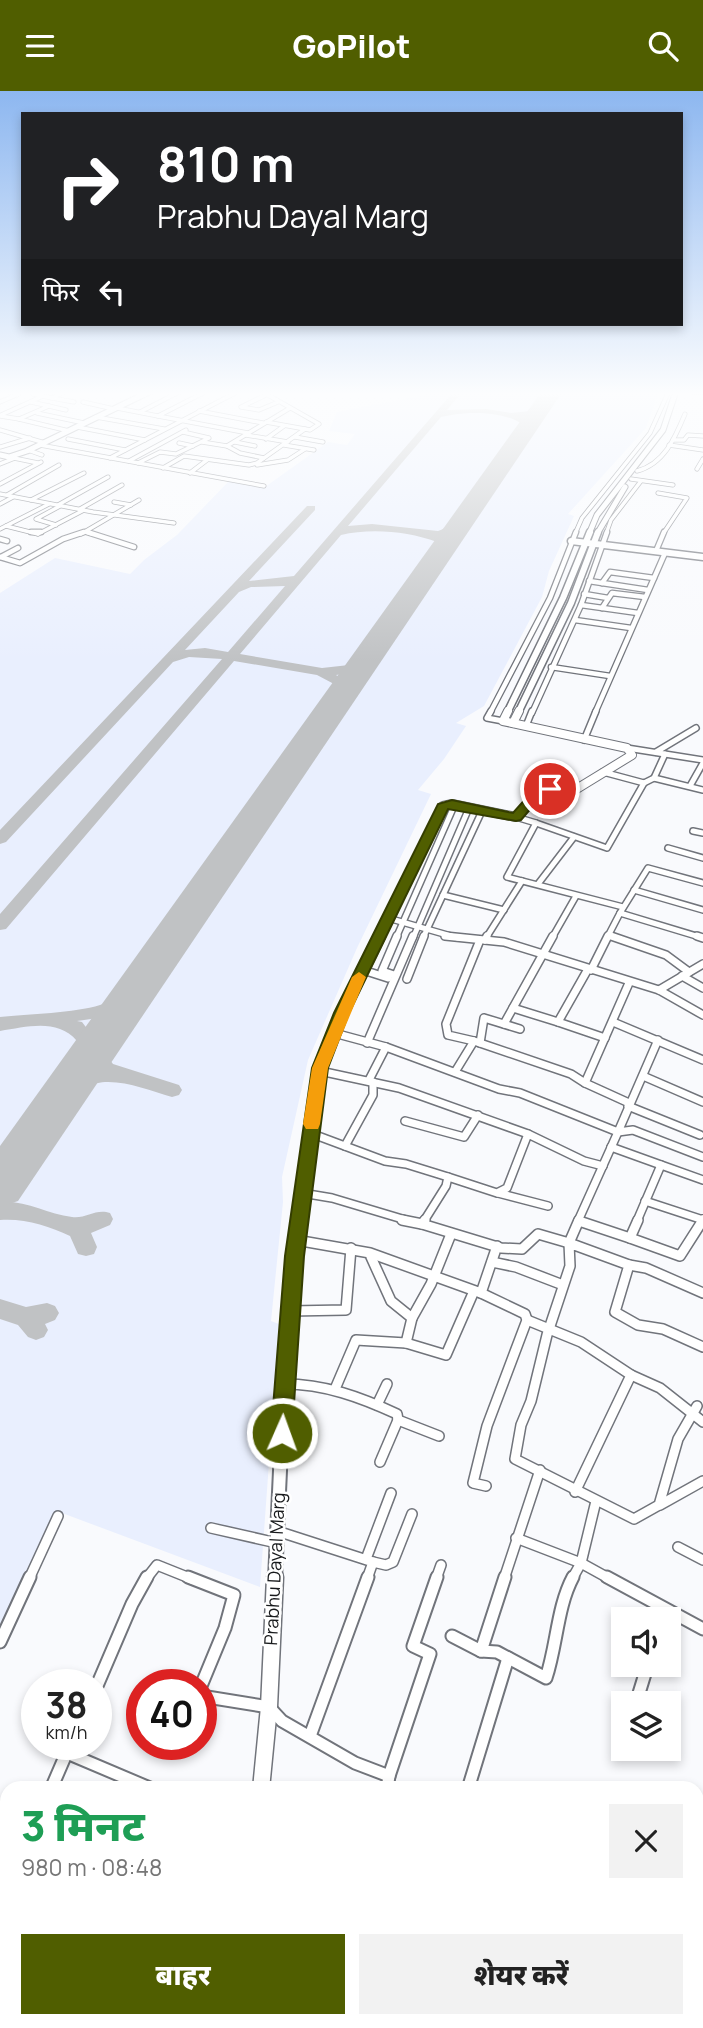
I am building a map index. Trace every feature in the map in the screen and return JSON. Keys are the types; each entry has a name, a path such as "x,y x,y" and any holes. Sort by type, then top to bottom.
{"street":[{"path":"6,495 30,481"},
{"path":"30,501 69,481"},
{"path":"56,525 36,519 100,481"},
{"path":"238,481 264,486"},
{"path":"610,481 589,507 571,541 550,598 488,718 584,740 703,762 690,786"},
{"path":"508,722 570,603 600,509 622,481"},
{"path":"508,722 588,543 629,481"},
{"path":"526,726 581,605 611,520 641,481"},
{"path":"644,481 673,485"},
{"path":"6,526 38,534 122,485"},
{"path":"656,551 667,526 687,498 658,493"},
{"path":"0,494 82,510 174,523"},
{"path":"0,504 14,497"},
{"path":"0,557 20,563 63,539 86,532 139,500"},
{"path":"114,502 132,505"},
{"path":"0,529 50,504"},
{"path":"86,532 134,548"},
{"path":"0,540 7,541"},
{"path":"571,541 703,557"},
{"path":"0,557 18,548"},
{"path":"584,740 665,553"},
{"path":"602,583 610,572 654,578"},
{"path":"589,581 648,590"},
{"path":"602,608 612,593 645,597"},
{"path":"584,594 608,597"},
{"path":"581,605 638,613"},
{"path":"575,619 631,628"},
{"path":"551,667 610,676"},
{"path":"656,753 696,728"},
{"path":"516,817 540,790 570,793 632,755 627,748"},
{"path":"393,977 382,971 455,804 516,817 607,848 644,783 654,778 665,754"},
{"path":"602,772 644,783"},
{"path":"654,778 703,790"},
{"name":"Prabhu Dayal Marg","path":"262,1781 269,1707 284,1384 296,1240 320,1071 362,970 443,806 455,804"},
{"path":"367,1043 393,977 469,808"},
{"path":"407,979 426,930 482,811"},
{"path":"536,823 507,877 621,910 703,939"},
{"path":"693,831 703,833"},
{"path":"538,884 574,837"},
{"path":"668,848 703,858"},
{"path":"558,1022 621,910 648,868 703,883"},
{"path":"522,881 482,940 446,1024 451,1037 477,1042 571,1074 629,1104 700,1135"},
{"path":"634,890 703,910"},
{"path":"443,895 504,910"},
{"path":"504,1024 576,896"},
{"path":"388,918 447,937 504,942 629,983 659,990 703,1015"},
{"path":"608,935 666,955 703,988"},
{"path":"659,990 703,964"},
{"path":"362,970 393,977"},
{"path":"585,1083 629,983"},
{"path":"513,1008 605,1038"},
{"path":"456,1072 477,1042 484,1018 520,1028"},
{"path":"613,1022 703,1060"},
{"path":"334,1034 386,1047 499,1089 520,1093 618,1132 632,1130 703,1157"},
{"path":"657,1040 569,1244 570,1266 550,1326 531,1401 521,1425 515,1459 540,1470 575,1492 634,1519 703,1481"},
{"path":"345,1146 373,1095 371,1081 386,1047"},
{"path":"320,1071 343,1073 478,1115 528,1134 584,1161 603,1166"},
{"path":"643,1076 703,1102"},
{"path":"405,1121 464,1137 478,1115"},
{"path":"310,1133 385,1161 548,1206"},
{"path":"497,1193 508,1188 528,1134"},
{"path":"611,1147 703,1180"},
{"path":"630,1238 662,1165"},
{"path":"422,1224 446,1186 448,1177"},
{"path":"302,1193 324,1196 497,1246 522,1249 538,1234 628,1265 646,1268 703,1293"},
{"path":"579,1221 680,1256 703,1219 645,1201"},
{"path":"406,1343 412,1318 435,1275 451,1234"},
{"path":"296,1240 370,1253 375,1257 435,1275 525,1314 527,1320 487,1426 477,1462 473,1483 485,1486"},
{"path":"344,1340 406,1343 446,1355 478,1292 497,1246"},
{"path":"290,1311 346,1310 351,1248"},
{"path":"370,1253 391,1301 412,1318"},
{"path":"492,1262 516,1266 563,1285"},
{"path":"628,1265 615,1312 638,1325 663,1329 703,1347"},
{"path":"527,1320 550,1326 615,1362 631,1375 660,1388 694,1410 703,1422"},
{"path":"335,1389 356,1340"},
{"path":"575,1492 631,1375"},
{"path":"284,1384 308,1383 335,1389 397,1414 398,1420 380,1462"},
{"path":"377,1405 387,1384"},
{"path":"659,1505 694,1410"},
{"path":"398,1420 439,1436"},
{"path":"481,1651 498,1608 523,1509 540,1470"},
{"path":"310,1736 391,1493"},
{"path":"452,1636 481,1651 497,1652 546,1678 555,1650 565,1592 581,1563 596,1501"},
{"path":"211,1528 277,1537 386,1565 393,1562 412,1514"},
{"path":"0,1641 58,1516"},
{"path":"516,1538 581,1563 653,1607"},
{"path":"678,1547 703,1560"},
{"path":"104,1669 139,1591 157,1565 234,1595 225,1628 208,1669"},
{"path":"388,1781 430,1654 413,1646 441,1565"},
{"path":"681,1620 703,1629"},
{"path":"470,1781 508,1658"},
{"path":"217,1699 269,1707 282,1721 386,1781"},
{"path":"55,1781 64,1760"},
{"path":"92,1760 135,1781"}],"shaded area":[{"path":"229,481 265,487 273,481 598,481 568,514 574,516 549,571 542,597 484,706 456,723 466,726 444,759 418,790 431,794 357,948 308,1060 282,1177 283,1202 271,1321 279,1324 260,1587 62,1513 0,1635 0,593 55,558 130,574 177,535"}],"taxiway":[{"path":"298,578 381,481"},
{"path":"0,839 311,508"},
{"path":"426,534 452,530 463,521"},
{"path":"341,532 372,527 426,534"},
{"path":"426,534 441,540 444,546 441,552"},
{"path":"231,656 298,578"},
{"path":"235,589 251,584 285,582 298,578"},
{"path":"170,659 188,653 205,652 231,656"},
{"path":"0,925 231,656"},
{"path":"231,656 321,672 340,682 341,693"},
{"path":"322,672 352,669 366,659"},
{"path":"0,1024 105,1011 125,1000 140,982"},
{"path":"54,1020 75,1027 86,1040 86,1060 77,1075"},
{"path":"112,1024 101,1045 100,1061 106,1069 121,1076"},
{"path":"65,1091 91,1077 121,1076"},
{"path":"121,1076 172,1090"},
{"path":"0,1211 29,1213 71,1226"},
{"path":"71,1226 88,1225 102,1219"},
{"path":"71,1226 79,1230 86,1247"},
{"path":"0,1309 26,1317"},
{"path":"26,1317 47,1313"},
{"path":"26,1317 36,1330"}],"runway":[{"path":"0,1186 490,481"}],"slow traffic":[{"path":"312,1124 320,1068 359,977"}],"route":[{"path":"282,1433 295,1256 310,1133 320,1068 342,1013 443,806 452,804 516,817 540,790 550,789"}]}
